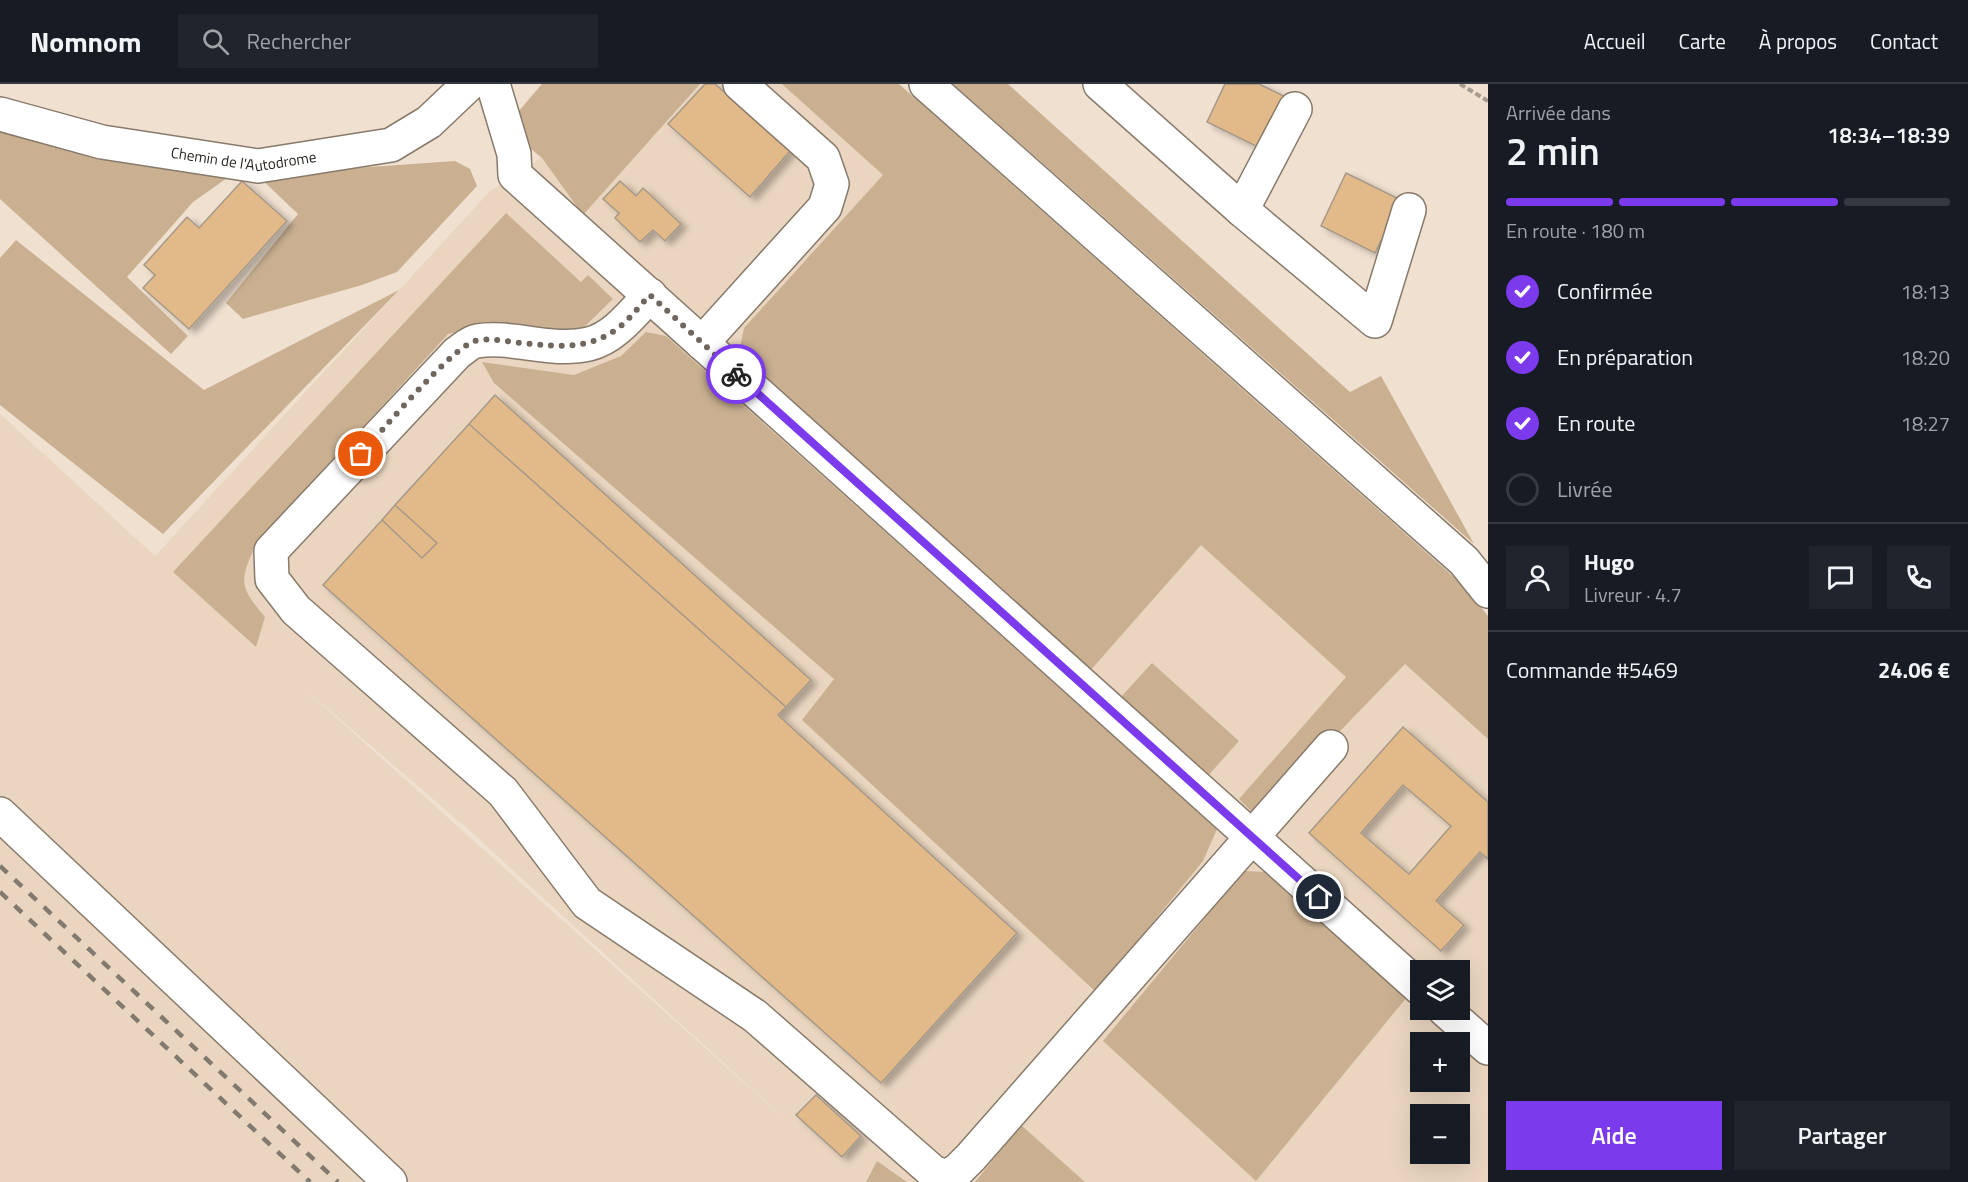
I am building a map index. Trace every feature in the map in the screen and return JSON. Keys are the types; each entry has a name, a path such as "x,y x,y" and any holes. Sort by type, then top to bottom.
{"street":[{"name":"Chemin de l'Autodrome","path":"0,114 102,142 258,166 391,145 429,122 468,84"},
{"path":"493,84 514,154 515,175 1410,979"},
{"path":"702,343 825,207 832,184 823,158 740,84"},
{"path":"927,84 1464,561 1488,591"},
{"path":"1100,84 1130,95 1242,210 1375,321 1409,210"},
{"path":"1242,210 1295,109"},
{"path":"650,295 616,330 590,344 562,347 475,341 457,353 271,551 272,579 296,610 503,792 587,903 755,1016 933,1172 947,1180 971,1157 1331,747"},
{"path":"0,814 390,1182"},
{"path":"1456,1020 1488,1048"}],"path":[{"path":"1461,84 1488,101"}],"shaded area":[{"path":"542,84 700,84 583,215 542,158 525,144 518,112"},
{"path":"608,84 844,84 1488,666 1488,1182 0,1182 0,414 155,556 489,192 542,157","holes":["301,686 468,829 790,1124"]},
{"path":"782,84 899,84 1464,586 1488,616 1488,739 1405,664 1257,817 1239,799 1346,677 1201,545 1089,672 739,352 744,328 883,175"},
{"path":"953,84 1008,84 1350,392 1381,376 1474,544"},
{"path":"0,130 230,176 193,202 127,277 188,336 171,354 0,199"},
{"path":"455,161 470,169 477,186 397,272 362,285 243,319 226,303 298,214 257,175"},
{"path":"506,213 581,282 588,275 613,299 582,329 559,332 480,329 448,334 256,544 244,582 250,597 265,617 256,647 173,572"},
{"path":"16,240 204,390 399,290 163,534 0,405 0,258"},
{"path":"646,332 666,336 1217,829 1203,861 1096,992 802,720 834,679 494,383 482,362 574,375 621,356"},
{"path":"1152,663 1239,741 1207,777 1120,698"},
{"path":"1244,871 1267,872 1407,997 1256,1181 1103,1041"},
{"path":"1021,1125 1085,1182 975,1182"},
{"path":"877,1161 907,1182 866,1182"}],"building":[{"path":"705,84 715,84 790,151 750,197 668,124"},
{"path":"1225,84 1259,84 1288,98 1262,149 1207,122"},
{"path":"1346,173 1401,200 1375,253 1321,226"},
{"path":"242,181 287,221 189,329 143,288 155,275 144,265 187,217 199,228"},
{"path":"620,181 636,196 643,188 681,224 665,241 653,230 640,242 615,218 619,213 603,199"},
{"path":"495,395 811,680 786,707 469,424"},
{"path":"469,424 786,707 778,715 1017,933 881,1083 323,585 382,520 422,558 437,543 395,505"},
{"path":"395,505 437,543 422,558 382,520"},
{"path":"1403,727 1488,802 1488,859 1480,852 1436,901 1464,925 1441,951 1309,833","holes":["1403,785 1451,826 1409,874 1361,833"]},
{"path":"816,1095 861,1136 842,1157 796,1115"}],"railway":[{"path":"0,866 338,1182"},
{"path":"0,892 310,1182"}],"way so far":[{"path":"361,454 436,373 457,353 475,341 562,347 590,344 616,330 650,295 736,374"}],"route":[{"path":"736,374 1319,897"}]}
